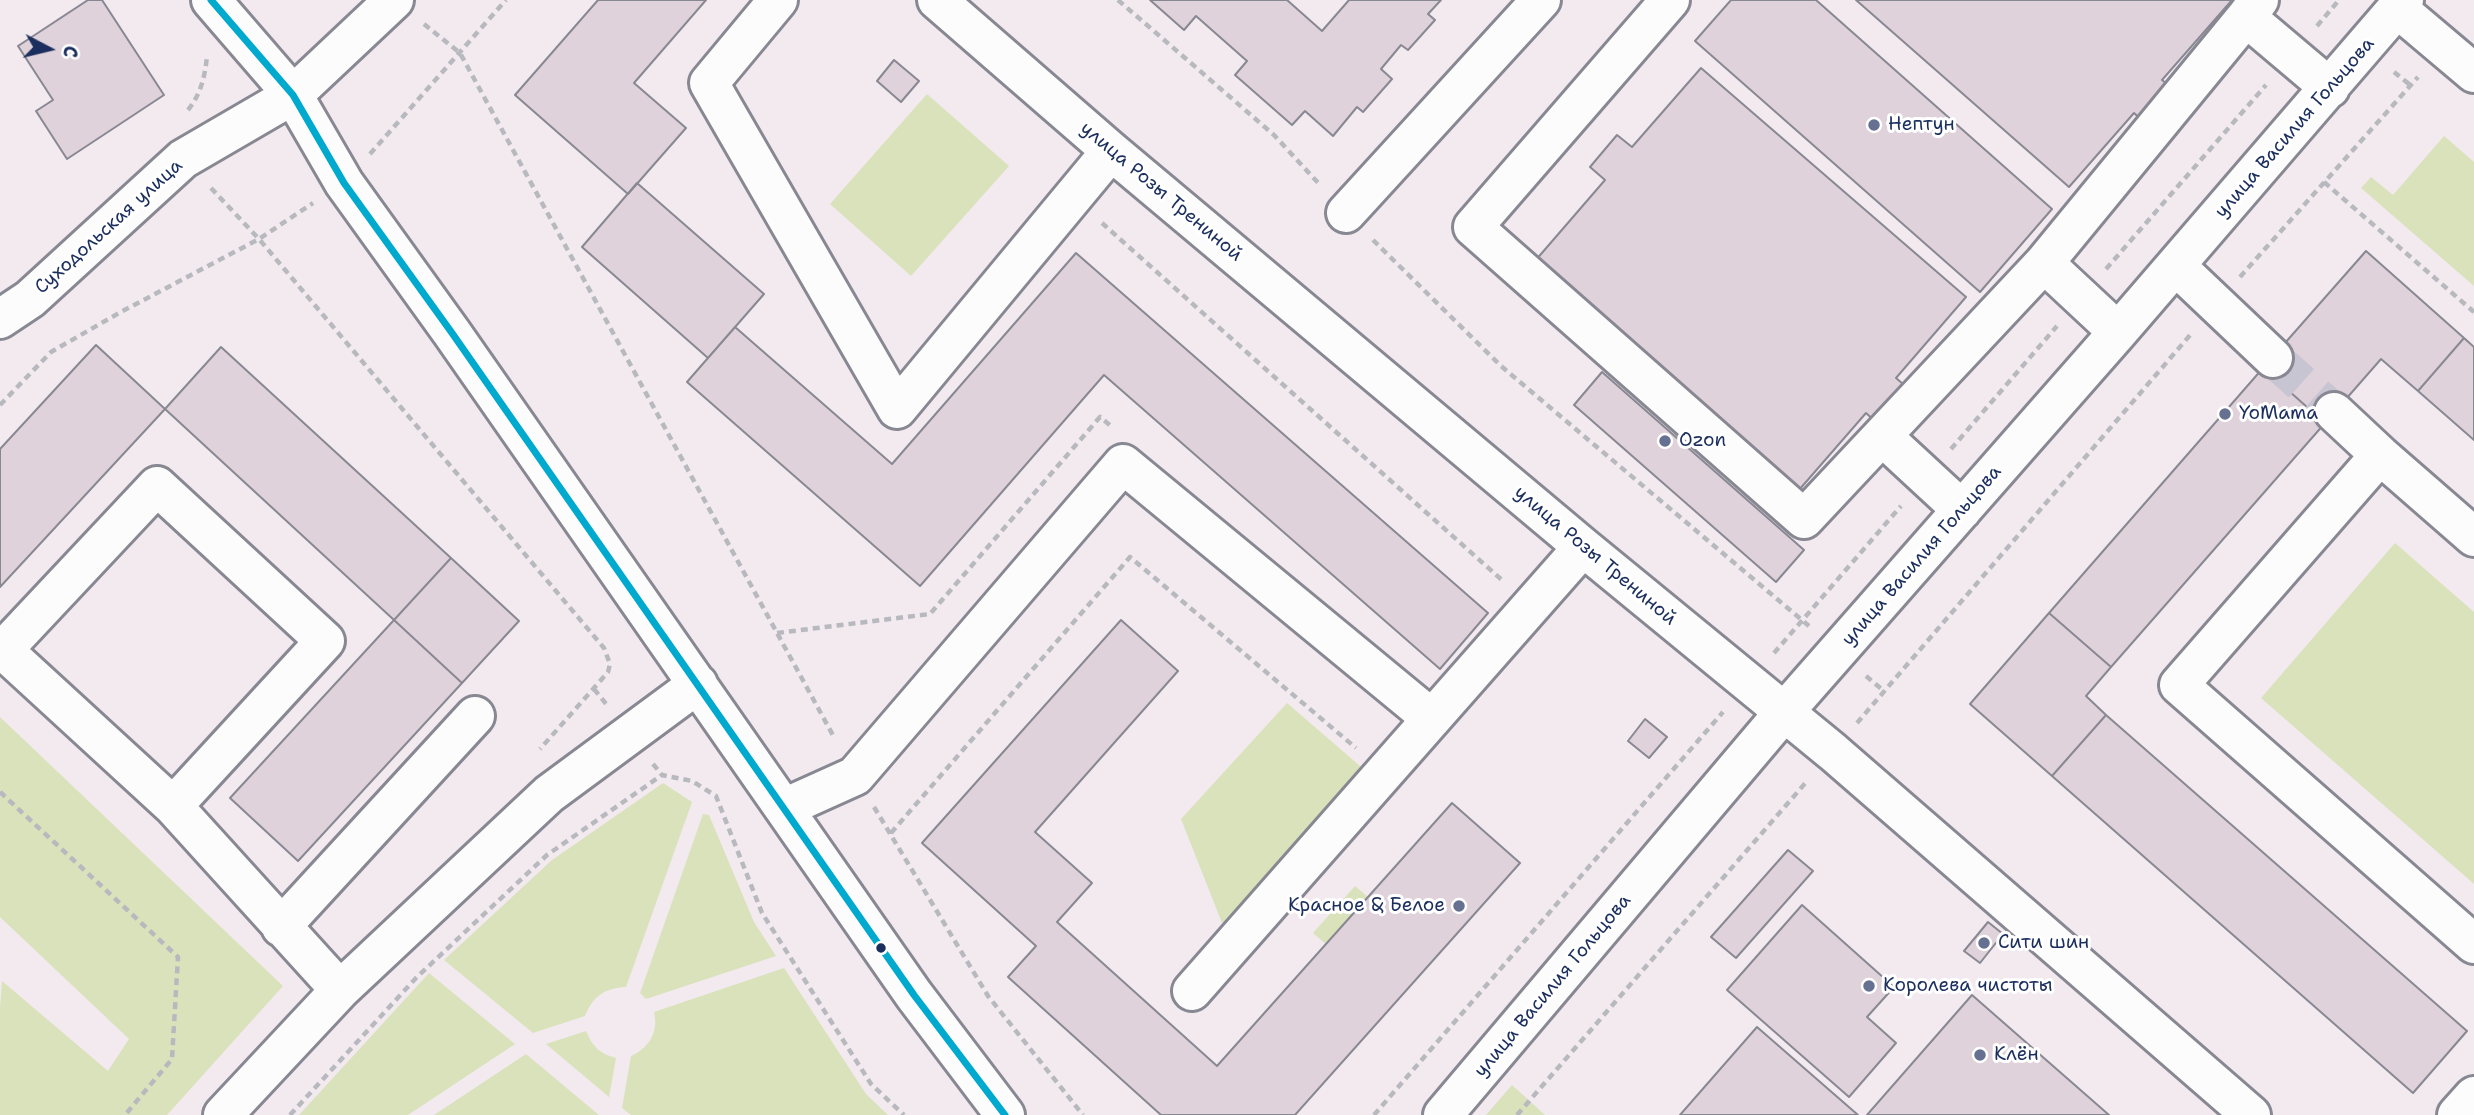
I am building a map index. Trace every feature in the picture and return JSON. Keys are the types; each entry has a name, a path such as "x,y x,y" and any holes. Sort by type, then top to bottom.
{"street":[{"path":"211,0 293,95 344,183 452,333 914,995 1005,1115"},
{"name":"Суходольская улица","path":"0,319 30,299 183,159 293,95 394,0"},
{"path":"778,0 709,83 897,409 1111,151"},
{"name":"улица Розы Трениной","path":"937,0 1111,151 1583,547 1785,711 2251,1115"},
{"path":"1346,213 1541,0"},
{"path":"1670,0 1474,227 1804,519 2044,263 2253,8 2291,56 2330,88"},
{"path":"2401,4 2461,62"},
{"name":"улица Василия Гольцова","path":"1443,1115 1785,711 2176,266 2401,4"},
{"path":"2044,263 2118,332"},
{"path":"2176,266 2273,358"},
{"path":"2334,412 2474,537"},
{"path":"1882,436 1962,510"},
{"path":"2380,455 2179,685 2474,944"},
{"path":"784,808 855,776 1123,464 1431,718"},
{"path":"173,806 325,641 156,485 3,650 173,806 341,990"},
{"path":"1192,991 1583,547"},
{"path":"223,1115 341,990 548,794 698,684"},
{"path":"281,927 475,716"},
{"path":"2457,1115 2474,1096"}],"path":[{"path":"394,0 460,53 855,776 988,996 1083,1115"},
{"path":"0,405 51,352 260,239 344,183 506,0"},
{"path":"1118,0 1274,135 1346,213 1501,366 1884,691"},
{"path":"1374,1115 2339,0"},
{"path":"186,112 199,91 205,74 207,54 202,46"},
{"path":"1517,1115 2409,85 2461,62"},
{"path":"183,159 260,239 604,648 610,664 608,672 531,759"},
{"path":"2324,182 2474,312"},
{"path":"891,833 1130,557 1362,753"},
{"path":"594,689 662,775 692,781 716,796 762,913 871,1084 904,1115"},
{"path":"290,1115 416,978 547,855 662,775"},
{"path":"0,792 178,957 172,1059 125,1115"}],"green space":[{"path":"927,94 1009,166 911,276 830,204"},
{"path":"2444,136 2474,162 2474,286 2361,188 2371,177 2393,195"},
{"path":"2395,543 2474,612 2474,884 2261,698"},
{"path":"1287,703 1367,772 1224,928 1181,819"},
{"path":"0,717 283,986 167,1115 0,1115 2,981 108,1071 129,1039 0,917"},
{"path":"663,783 692,802 626,987 601,994 585,1016 533,1033 444,960 552,860"},
{"path":"703,814 709,815 754,922 776,956 646,999 640,993"},
{"path":"1355,886 1369,898 1327,945 1313,933"},
{"path":"784,968 866,1094 888,1115 631,1115 622,1108 631,1056 648,1044 654,1033 654,1012"},
{"path":"429,973 515,1044 408,1115 299,1115"},
{"path":"586,1031 597,1049 616,1058 609,1097 546,1044"},
{"path":"526,1054 599,1115 434,1115"},
{"path":"1512,1085 1545,1115 1486,1115"}],"building":[{"path":"88,0 102,0 164,95 67,159 36,111 53,100 18,46"},
{"path":"598,0 706,0 634,83 686,128 628,194 515,95"},
{"path":"1150,0 1287,0 1322,31 1349,0 1441,0 1428,14 1435,20 1408,50 1401,45 1381,69 1392,79 1363,112 1357,107 1333,136 1305,111 1292,125 1235,75 1247,61 1196,16 1184,30"},
{"name":"Нептун","path":"1731,0 1816,0 2052,209 1980,292 1695,41"},
{"path":"1856,0 2232,0 2162,80 2177,92 2147,125 2134,113 2069,187"},
{"path":"894,60 919,81 901,102 877,81"},
{"path":"1701,68 1966,297 1896,378 1910,390 1879,425 1866,413 1799,490 1535,261 1605,180 1590,167 1617,135 1632,147"},
{"path":"637,183 764,294 708,358 582,247"},
{"path":"2366,251 2464,338 2418,391 2381,359 2325,423 2263,368"},
{"path":"1076,253 1488,613 1440,669 1104,375 920,586 687,382 735,327 892,464"},
{"path":"2464,338 2474,347 2474,440 2418,391"},
{"path":"96,345 165,409 0,587 0,449"},
{"path":"221,347 451,558 394,620 165,409"},
{"path":"2263,368 2325,423 2111,667 2049,613"},
{"path":"1602,372 1804,550 1776,582 1574,405"},
{"path":"451,558 519,621 462,683 394,620"},
{"path":"2049,613 2111,667 2086,696 2106,715 2052,776 1970,704"},
{"path":"394,620 462,683 298,861 230,798"},
{"path":"1121,620 1178,671 1035,832 1092,883 1057,922 1217,1066 1452,803 1520,863 1295,1115 1161,1115 1008,977 1036,946 922,843"},
{"path":"2106,715 2467,1031 2413,1093 2052,776"},
{"path":"1645,719 1667,737 1649,758 1628,741"},
{"path":"1788,850 1813,871 1736,958 1711,937"},
{"path":"1802,905 1894,987 1867,1017 1896,1043 1849,1097 1727,990"},
{"name":"Сити шин","path":"1988,922 2003,934 1980,963 1964,951"},
{"name":"Клён","path":"1972,995 2109,1115 1867,1115"},
{"path":"1757,1027 1858,1115 1680,1115"}],"tunnel":[{"path":"2273,358 2334,412"}],"transit line":[{"path":"211,0 293,95 344,183 452,333 914,995 1005,1115"}],"place":[{"name":"Нептун","path":"1874,125"},
{"name":"YoMama","path":"2225,414"},
{"name":"Ozon","path":"1665,441"},
{"name":"Красное & Белое","path":"1459,906"},
{"name":"Сити шин","path":"1984,943"},
{"name":"Королева чистоты","path":"1869,986"},
{"name":"Клён","path":"1980,1055"}]}
